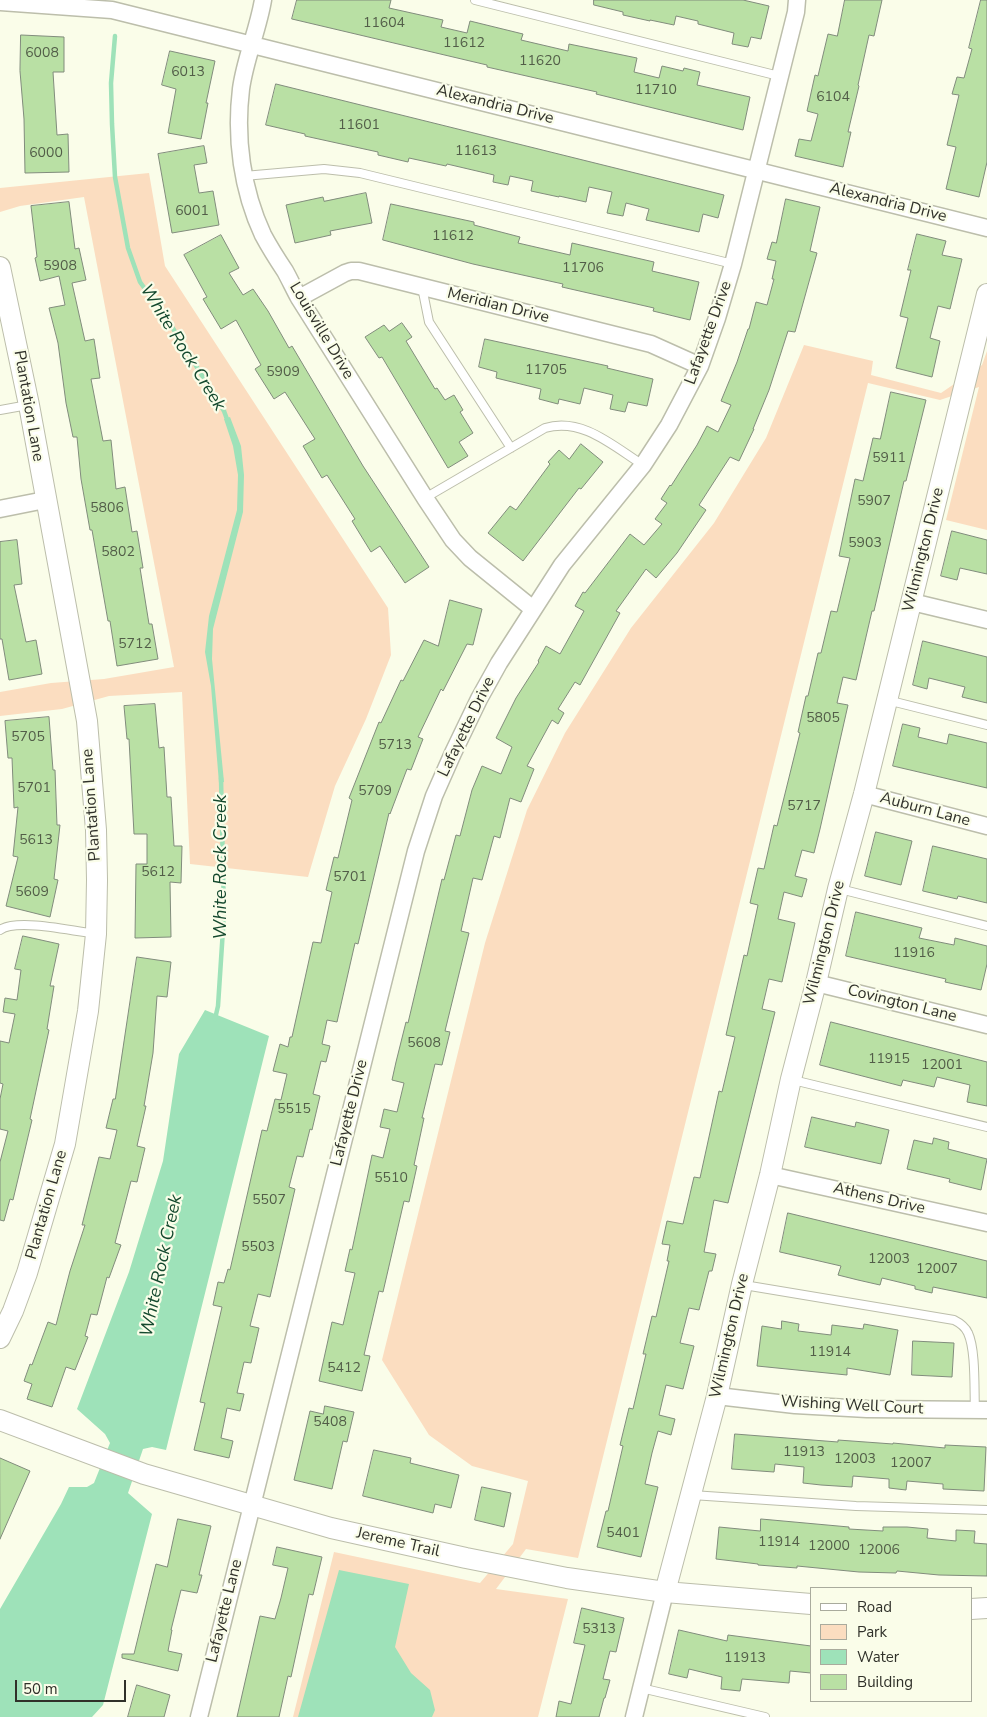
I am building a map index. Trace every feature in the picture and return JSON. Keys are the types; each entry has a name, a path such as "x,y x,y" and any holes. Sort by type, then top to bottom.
{"street":[{"name":"Louisville Drive","path":"263,0 241,88 239,121 239,141 244,176 263,234 299,298 425,498 454,540 470,558 533,609"},
{"name":"Lafayette Drive","path":"251,1506 416,851 434,796 463,732 499,663 562,565 643,465 668,425 700,366 733,264 796,12 797,0"},
{"name":"Alexandria Drive","path":"0,2 112,10 987,228"},
{"name":"Plantation Lane","path":"0,267 5,310 29,405 87,721 96,830 96,934 88,1011 65,1144 27,1273 13,1311 0,1338"},
{"name":"Meridian Drive","path":"299,298 340,275 351,271 370,274 651,344 700,366"},
{"name":"Wilmington Drive","path":"666,1592 717,1396 791,1080 912,602 987,294"},
{"path":"0,510 45,500"},
{"path":"912,602 987,620"},
{"name":"Auburn Lane","path":"864,794 987,826"},
{"name":"Covington Lane","path":"816,983 987,1025"},
{"name":"Athens Drive","path":"770,1175 987,1224"},
{"name":"Wishing Well Court","path":"717,1396 795,1405 868,1409 981,1410"},
{"name":"Jereme Trail","path":"0,1420 144,1474 331,1528 575,1580 666,1592 810,1604"},
{"name":"Lafayette Lane","path":"199,1717 251,1506"},
{"path":"634,1717 666,1592"},
{"path":"972,1609 987,1608"}],"lane":[{"path":"475,0 780,76"},
{"path":"244,176 324,169 360,173 733,264"},
{"path":"422,287 429,322 511,448"},
{"path":"0,410 29,405"},
{"path":"425,498 551,426 571,425 590,431 643,465"},
{"path":"887,700 987,725"},
{"path":"838,889 987,926"},
{"path":"0,930 5,926 20,924 96,934"},
{"path":"791,1080 987,1127"},
{"path":"742,1284 954,1320 962,1325 968,1333 981,1410"},
{"path":"692,1495 856,1506 987,1510"},
{"path":"641,1688 765,1717"}],"green space":[{"path":"149,173 165,266 388,608 391,655 366,719 335,786 308,877 190,864 182,692 109,696 62,709 0,716 0,692 51,683 104,679 174,667 84,197 20,206 0,212 0,188"},
{"path":"804,345 873,361 871,375 941,393 982,365 987,351 987,530 946,520 979,387 940,400 868,383 578,1558 526,1549 496,1589 568,1599 538,1717 293,1717 334,1552 480,1583 513,1544 528,1481 472,1466 429,1435 382,1360 485,943 527,810 565,733 631,628 714,523 766,438"}],"water":[{"path":"230,417 241,446 244,475 243,512 213,629 212,659 224,782 219,783 211,686 205,652 209,616 237,510 238,475 233,446 224,419"},
{"path":"205,1010 269,1036 166,1450 152,1447 143,1449 128,1493 152,1514 103,1705 92,1717 0,1717 0,1609 69,1487 87,1487 94,1483 110,1443 105,1434 77,1409 129,1272 163,1161 179,1054"},
{"path":"339,1570 409,1584 395,1647 411,1673 430,1690 435,1710 432,1717 298,1717"}],"building":[{"path":"297,0 391,0 389,8 443,20 441,27 467,33 470,21 523,34 521,40 568,51 569,44 637,58 634,72 659,78 662,66 683,71 684,68 700,72 697,85 750,97 743,130 596,94 597,92 292,19"},
{"path":"594,0 743,0 769,6 761,39 751,37 748,47 732,44 734,33 698,24 698,21 676,16 674,25 650,21 623,15 623,12 594,5"},
{"path":"845,0 882,0 874,36 869,35 848,132 851,132 843,167 795,156 799,139 811,141 818,114 807,111 815,75 818,76 828,34 837,36"},
{"path":"981,0 987,0 987,162 979,197 946,189 956,147 947,145 959,95 952,94 957,77 964,78 972,49 969,48"},
{"path":"21,35 64,37 64,72 53,72 57,135 68,134 69,172 25,173 24,119 20,71"},
{"path":"170,51 215,61 201,139 168,133 176,89 162,85"},
{"path":"276,84 724,195 718,218 703,214 699,232 646,220 649,209 626,203 623,216 607,213 612,192 589,187 586,202 559,197 531,191 533,181 510,176 508,185 493,182 494,175 447,164 446,166 409,158 408,162 378,155 378,152 305,136 305,134 266,125"},
{"path":"204,146 207,163 194,165 199,193 213,191 219,225 172,233 158,154"},
{"path":"366,193 372,223 330,231 331,235 295,243 286,205 323,197 324,201"},
{"path":"786,199 820,207 810,251 817,253 795,332 788,331 769,390 739,461 730,457 699,505 706,510 677,553 656,578 646,569 616,611 620,613 580,685 575,682 558,709 564,713 558,724 552,720 527,766 534,769 521,802 510,798 500,838 494,836 482,880 473,878 461,931 469,933 445,1031 450,1032 442,1065 435,1064 422,1118 424,1118 414,1165 417,1166 409,1202 404,1201 383,1292 379,1291 364,1355 370,1356 362,1391 319,1381 332,1322 343,1325 355,1273 345,1271 350,1249 352,1250 372,1155 383,1158 390,1129 380,1127 384,1109 397,1112 404,1083 392,1080 396,1062 406,1022 408,1023 442,879 444,880 456,835 460,836 472,790 482,766 501,774 512,747 496,738 516,698 539,662 546,646 560,654 584,611 575,606 583,592 585,593 630,534 644,545 662,524 655,519 667,503 661,499 697,445 707,426 718,432 731,405 721,401 749,329 756,302 767,305 774,279 772,279 776,261 767,259 772,242 776,243"},
{"path":"69,202 75,249 79,248 86,280 72,283 85,341 94,339 100,378 91,379 103,441 111,440 116,489 125,487 132,532 137,531 143,568 140,568 149,624 152,624 158,659 117,666 110,621 108,621 81,479 77,437 73,437 66,403 58,343 49,308 65,305 59,276 40,281 35,258 37,257 31,206"},
{"path":"391,204 474,222 474,225 520,237 518,243 570,255 572,243 654,262 652,271 699,282 690,320 653,311 654,308 562,287 563,284 473,264 383,240"},
{"path":"917,234 946,241 942,255 962,259 950,309 938,306 930,338 940,341 932,377 896,368 908,318 900,316 911,270 908,270"},
{"path":"221,235 239,268 229,273 243,295 253,289 289,348 292,346 363,466 429,567 405,583 380,546 371,552 352,521 355,519 327,475 322,478 303,446 315,439 285,392 274,399 255,369 261,365 236,320 221,329 203,299 207,297 184,255"},
{"path":"402,323 412,337 406,341 435,389 437,388 445,400 454,395 463,410 460,412 473,433 459,442 468,456 448,468 382,357 379,358 365,337 384,325 389,331"},
{"path":"485,339 608,366 607,368 653,379 647,406 628,402 625,412 610,409 613,395 584,388 580,404 559,399 558,404 539,399 541,389 496,378 497,372 479,367"},
{"path":"891,392 926,400 906,481 904,481 856,680 843,677 837,703 848,705 820,829 814,853 802,850 795,876 807,879 802,897 784,892 778,919 795,923 782,982 769,979 762,1009 775,1012 728,1203 714,1200 704,1252 716,1254 712,1271 709,1271 699,1310 689,1308 680,1343 694,1346 683,1389 666,1385 659,1415 675,1419 671,1435 658,1431 652,1453 645,1484 658,1487 641,1557 597,1547 606,1511 608,1511 623,1446 620,1445 629,1408 633,1409 646,1354 643,1354 652,1316 656,1317 669,1261 667,1261 670,1245 662,1244 667,1221 683,1224 694,1177 700,1178 719,1091 722,1092 735,1037 726,1035 744,955 747,956 758,905 750,903 758,868 764,869 774,825 777,826 800,733 798,732 806,696 808,696 818,653 821,653 831,611 837,612 850,558 839,556 855,479 863,481 873,438 880,439"},
{"path":"581,444 603,462 581,489 579,488 523,561 488,533 510,506 516,510 550,464 548,462 559,450 569,459"},
{"path":"952,531 987,540 987,574 960,568 957,580 941,576"},
{"path":"17,540 22,584 14,585 26,642 36,640 42,674 9,680 2,639 0,639 0,542"},
{"path":"450,600 482,609 473,645 467,644 443,691 441,689 418,737 423,739 411,770 407,769 389,813 358,944 355,943 337,1022 327,1020 322,1044 330,1046 326,1062 321,1061 313,1094 320,1096 303,1157 297,1156 289,1187 295,1189 270,1297 258,1294 250,1326 259,1328 251,1363 244,1362 237,1393 244,1394 240,1411 227,1408 221,1438 233,1441 229,1458 194,1450 205,1403 200,1402 222,1307 213,1305 218,1282 224,1283 228,1269 230,1270 262,1130 267,1131 275,1099 281,1100 287,1074 273,1071 280,1044 288,1047 290,1037 292,1037 313,942 321,943 332,892 326,890 334,857 338,858 352,800 349,798 379,722 381,723 401,680 403,681 424,640 438,646"},
{"path":"923,641 987,657 987,703 962,697 965,687 929,678 927,689 913,685"},
{"path":"155,704 159,748 164,747 167,797 171,797 174,846 182,846 181,883 170,882 171,937 135,938 136,864 147,864 147,834 134,834 129,739 127,739 124,706"},
{"path":"49,717 53,770 55,770 57,825 60,825 54,879 58,880 50,917 6,906 18,857 13,856 18,807 14,808 12,758 8,758 5,721"},
{"path":"903,724 920,728 918,737 947,744 949,734 987,743 987,788 893,766"},
{"path":"876,832 912,841 901,885 865,876"},
{"path":"933,846 987,859 987,903 958,896 957,899 923,891"},
{"path":"856,912 922,928 919,938 954,945 955,938 987,946 987,964 981,990 945,982 946,979 846,956"},
{"path":"23,936 59,944 50,986 54,986 47,1029 49,1030 30,1119 32,1120 13,1200 10,1199 4,1221 0,1220 0,1162 8,1131 0,1129 0,1099 3,1084 0,1083 0,1041 9,1043 15,1014 3,1012 5,998 17,1000 21,970 15,969"},
{"path":"137,957 171,962 167,997 157,996 153,1053 144,1106 146,1106 137,1146 145,1148 137,1182 131,1181 115,1243 121,1245 109,1278 107,1277 97,1315 91,1314 85,1336 88,1337 75,1370 66,1367 52,1407 27,1399 32,1384 24,1381 48,1322 56,1325 70,1271 85,1225 82,1225 99,1157 110,1159 117,1130 106,1128 113,1099 115,1099"},
{"path":"831,1022 987,1062 987,1106 967,1102 970,1085 937,1077 934,1087 903,1080 901,1086 820,1065"},
{"path":"812,1117 855,1127 856,1122 889,1130 881,1164 805,1147"},
{"path":"934,1138 949,1142 948,1149 987,1159 981,1190 949,1182 950,1179 907,1169 914,1140 932,1144"},
{"path":"788,1213 987,1261 987,1298 933,1287 932,1293 915,1289 915,1286 882,1278 880,1285 838,1275 841,1266 780,1252"},
{"path":"782,1321 799,1324 798,1331 831,1335 832,1325 863,1329 864,1324 898,1330 890,1375 847,1368 847,1375 757,1366 762,1326 781,1329"},
{"path":"913,1341 954,1343 952,1377 912,1375"},
{"path":"325,1406 354,1412 347,1442 343,1441 332,1489 294,1480 310,1411 323,1414"},
{"path":"735,1434 838,1442 838,1440 893,1443 945,1448 945,1445 986,1447 984,1491 943,1489 943,1484 907,1481 906,1490 889,1488 889,1479 853,1476 852,1487 803,1483 804,1467 775,1464 774,1472 732,1469"},
{"path":"374,1450 411,1458 410,1463 459,1475 451,1508 435,1504 433,1513 363,1496"},
{"path":"0,1458 30,1471 0,1539"},
{"path":"482,1487 511,1493 504,1527 475,1520"},
{"path":"178,1519 211,1526 199,1575 202,1575 197,1593 181,1590 171,1630 168,1651 182,1654 178,1671 122,1658 122,1654 134,1654 156,1564 167,1567"},
{"path":"761,1519 849,1527 849,1529 883,1531 883,1527 907,1527 928,1529 927,1538 956,1541 956,1530 975,1531 974,1543 987,1544 987,1576 939,1575 897,1571 896,1573 859,1572 797,1566 797,1568 758,1565 716,1559 719,1527 760,1531"},
{"path":"277,1547 322,1557 313,1595 309,1594 291,1677 288,1676 279,1717 237,1717 260,1616 275,1619 281,1598 288,1568 273,1565"},
{"path":"582,1608 624,1618 616,1652 610,1651 603,1679 610,1680 599,1717 556,1717 559,1701 571,1704 585,1645 574,1643"},
{"path":"679,1630 727,1641 728,1635 810,1646 810,1673 790,1671 789,1683 742,1679 740,1691 721,1689 722,1677 689,1669 687,1678 669,1674"},
{"path":"137,1685 170,1695 164,1717 128,1717"}],"waterway":[{"name":"White Rock Creek","path":"115,36 111,83 115,177 128,248 140,282 169,322 224,411 228,422"},
{"name":"White Rock Creek","path":"215,1019 218,1006 224,914 221,778"}]}
